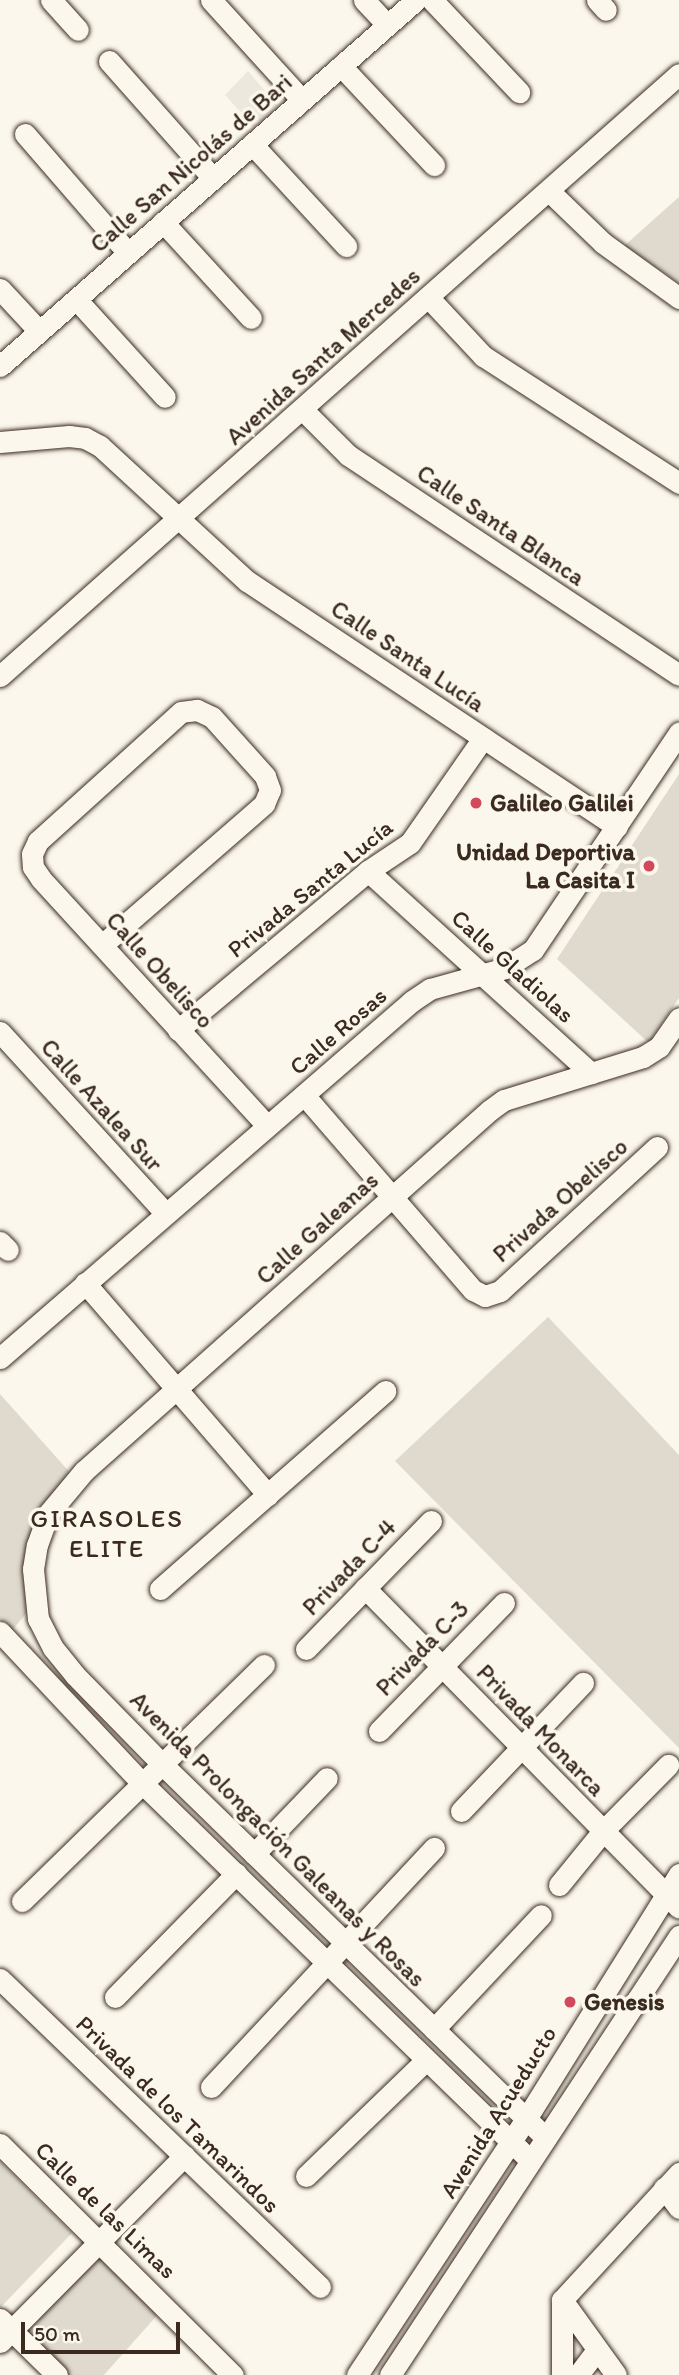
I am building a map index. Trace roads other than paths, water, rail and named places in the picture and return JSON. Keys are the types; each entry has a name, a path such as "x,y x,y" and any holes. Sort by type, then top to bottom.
{"street":[{"path":"51,0 78,30"},
{"path":"211,0 302,100"},
{"path":"364,0 387,25"},
{"name":"Calle San Nicolás de Bari","path":"0,366 416,0"},
{"path":"432,0 519,92"},
{"path":"109,61 214,178"},
{"path":"341,66 434,165"},
{"name":"Avenida Santa Mercedes","path":"0,676 679,74"},
{"path":"25,134 128,253"},
{"path":"252,144 346,246"},
{"path":"549,191 603,243 679,298"},
{"path":"163,222 251,318"},
{"path":"0,289 39,331"},
{"path":"428,297 483,356 679,484"},
{"path":"76,299 165,397"},
{"name":"Calle Santa Blanca","path":"302,409 348,455 679,675"},
{"name":"Calle Santa Lucía","path":"0,442 69,436 85,438 100,446 247,581 617,827"},
{"name":"Calle Obelisco","path":"102,945 264,804 270,790 265,776 212,717 197,710 181,712 38,841 33,854 33,867 102,945 178,1030 267,1126"},
{"name":"Calle Rosas","path":"0,1357 412,1001 430,989 505,968 533,950 679,733"},
{"name":"Privada Santa Lucía","path":"178,1030 368,871 411,843 483,738"},
{"name":"Calle Gladiolas","path":"368,871 591,1073"},
{"name":"Calle Galeanas","path":"37,1545 48,1514 65,1492 391,1196 504,1100 643,1057 659,1047 679,1018"},
{"name":"Calle Azalea Sur","path":"0,1031 166,1214"},
{"path":"304,1095 391,1196"},
{"name":"Privada Obelisco","path":"391,1196 473,1290 485,1296 500,1291 657,1147"},
{"path":"85,1283 268,1495"},
{"path":"160,1590 385,1391"},
{"name":"Privada C-4","path":"306,1649 431,1521"},
{"name":"Avenida Prolongación Galeanas y Rosas","path":"37,1545 34,1595 38,1619 53,1648 163,1765 546,2138"},
{"name":"Privada Monarca","path":"365,1588 672,1902"},
{"name":"Privada C-3","path":"379,1731 504,1603"},
{"path":"0,1632 142,1783 531,2161"},
{"path":"22,1901 264,1665"},
{"path":"461,1811 583,1683"},
{"path":"559,1885 603,1831 668,1765"},
{"path":"254,1854 327,1778"},
{"path":"211,2087 328,1965 434,1848"},
{"path":"115,1997 236,1874"},
{"name":"Avenida Acueducto","path":"357,2375 672,1902 679,1874"},
{"path":"434,2029 541,1916"},
{"path":"390,2375 679,1938"},
{"name":"Privada de los Tamarindos","path":"0,1979 320,2287"},
{"path":"306,2176 426,2060"},
{"name":"Calle de las Limas","path":"0,2144 233,2375"},
{"path":"57,2375 4,2330 99,2242 184,2156"},
{"path":"672,2181 679,2208"},
{"path":"562,2375 562,2301 672,2181"},
{"path":"419,2282 442,2297"},
{"path":"562,2301 616,2375"},
{"path":"578,2375 597,2350"}],"place":[{"name":"Galileo Galilei","path":"476,803"},
{"name":"Unidad Deportiva La Casita I","path":"649,866"},
{"name":"Genesis","path":"570,2002"}],"district":[{"name":"GIRASOLES ELITE","path":"107,1534"}]}
